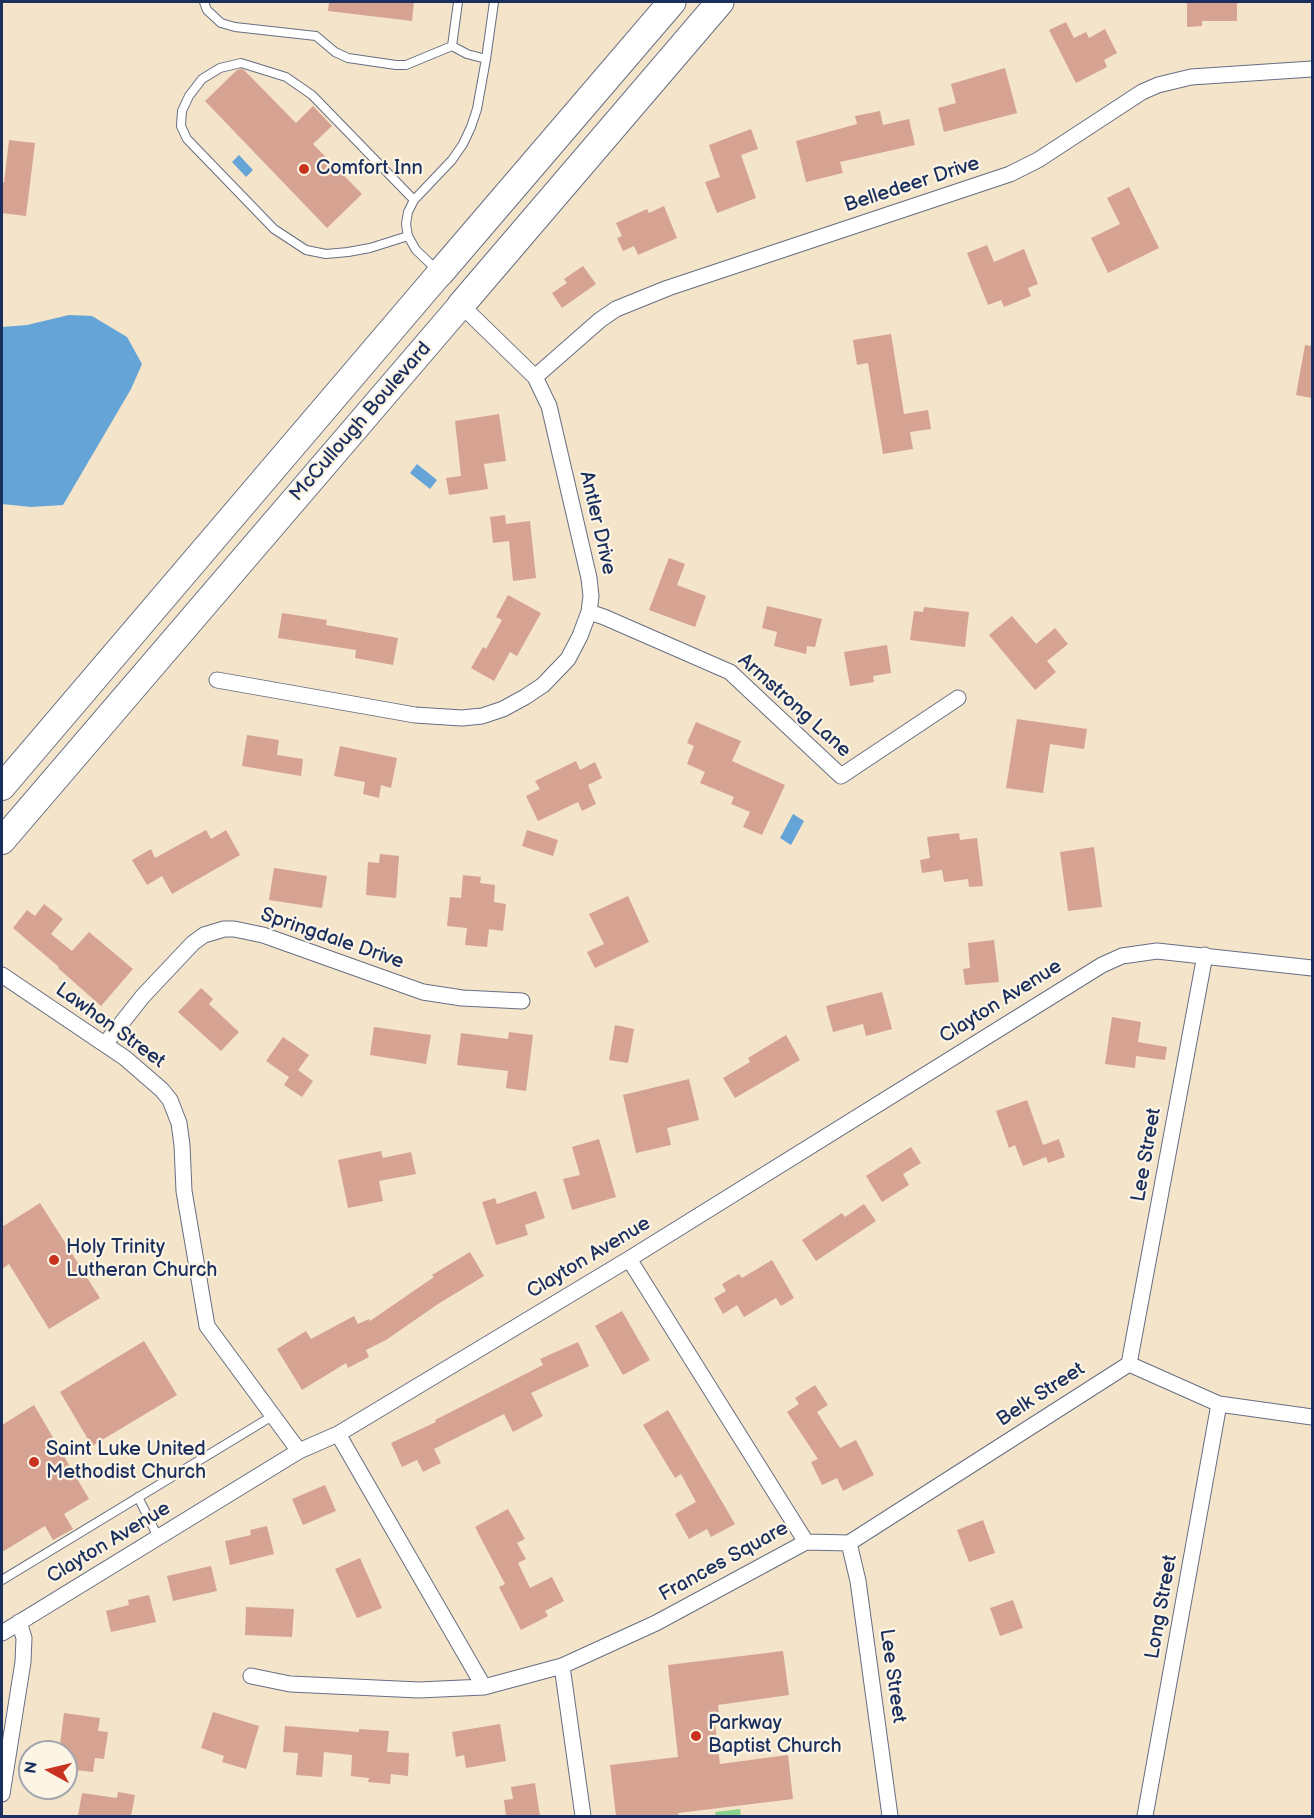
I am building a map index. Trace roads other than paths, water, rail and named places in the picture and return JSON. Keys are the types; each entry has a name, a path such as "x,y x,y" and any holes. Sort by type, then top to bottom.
{"highway":[{"path":"650,27 663,2"},
{"name":"McCullough Boulevard","path":"2,787 672,2"},
{"name":"McCullough Boulevard","path":"2,841 720,2"},
{"path":"461,305 457,293 460,274 509,217 537,159"},
{"path":"348,437 374,384 434,313 438,300 440,273"},
{"path":"130,637 154,662"}],"street":[{"name":"Belledeer Drive","path":"535,376 616,309 668,288 1010,174 1038,160 1142,92 1158,85 1191,77 1312,69"},
{"name":"Antler Drive","path":"217,680 415,715 462,718 482,716 503,709 525,697 543,685 568,658 589,612 590,578 549,406 535,376 461,305"},
{"name":"Armstrong Lane","path":"589,612 730,672 841,776 958,698"},
{"name":"Springdale Drive","path":"105,1044 136,1004 186,950 204,935 224,928 263,935 423,992 462,998 522,1001"},
{"name":"Clayton Avenue","path":"2,1633 300,1451 338,1434 629,1259 1102,965 1122,956 1157,951 1312,968"},
{"name":"Lee Street","path":"1129,1364 1205,955"},
{"name":"Lawhon Street","path":"2,975 125,1058 162,1090 174,1110 182,1145 184,1191 207,1326 300,1451"},
{"name":"Frances Square","path":"251,1676 290,1684 333,1688 419,1690 484,1687 562,1666 656,1623 806,1542 629,1259"},
{"path":"1129,1364 1219,1404 1312,1417"},
{"name":"Belk Street","path":"849,1543 1129,1364"},
{"name":"Long Street","path":"1145,1816 1219,1404"},
{"path":"338,1434 484,1687"},
{"path":"806,1542 849,1543"},
{"name":"Lee Street","path":"849,1543 858,1581 890,1816"},
{"path":"2,1794 23,1662 24,1638 19,1622"},
{"path":"562,1666 583,1816"}],"lane":[{"path":"204,2 207,10 221,23 235,27 316,36 335,52 348,58 406,65 452,46"},
{"path":"452,46 458,2"},
{"path":"440,273 416,250 408,236 407,218 414,200 452,160 463,144 477,109 494,2"},
{"path":"452,46 467,54 486,59"},
{"path":"408,236 370,248 348,252 326,254 306,250 274,229 187,139 181,126 182,111 189,96 202,79 220,68 241,63 286,77 312,95 414,200"},
{"path":"2,1580 274,1415"},
{"path":"138,1497 158,1537"}],"water":[{"path":"239,155 253,170 246,177 232,162"},
{"path":"69,315 92,316 127,337 142,364 131,389 63,505 31,507 2,504 2,327 27,325"},
{"path":"417,464 437,480 430,489 410,473"},
{"path":"793,814 804,821 791,845 780,838"}],"place":[{"name":"Comfort Inn","path":"304,169"},
{"name":"Holy Trinity Lutheran Church","path":"54,1260"},
{"name":"Saint Luke United Methodist Church","path":"34,1462"},
{"name":"Parkway Baptist Church","path":"696,1736"}]}
